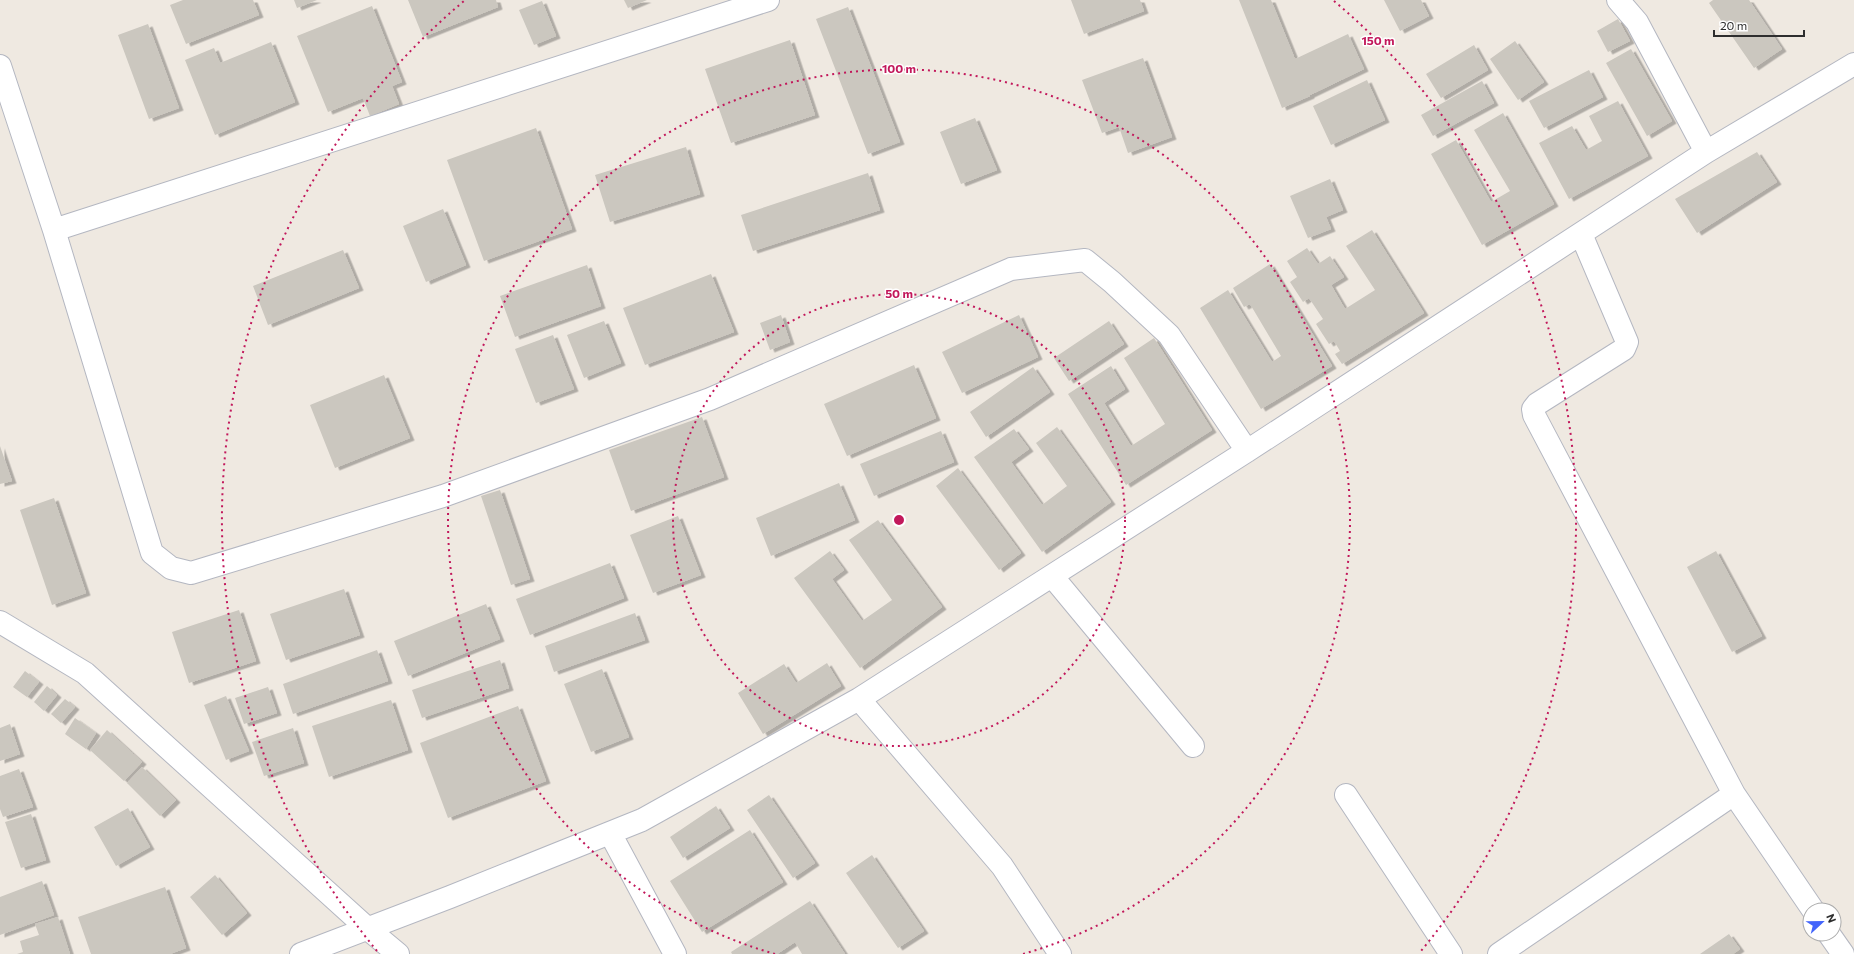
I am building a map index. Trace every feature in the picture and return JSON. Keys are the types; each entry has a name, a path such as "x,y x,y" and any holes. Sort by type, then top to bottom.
{"street":[{"path":"54,230 768,0"},
{"path":"1618,0 1637,22 1706,152"},
{"path":"301,954 368,929 642,820 859,699 1247,451 1706,152 1854,64"},
{"path":"0,66 54,230 152,553 171,568 190,573 442,496 710,399 1011,269 1084,260 1112,282 1169,335 1247,451"},
{"path":"1581,234 1627,342 1624,349 1537,404 1533,409 1534,415 1734,794 1808,902"},
{"path":"1052,576 1193,746"},
{"path":"0,622 85,673 368,929 398,954"},
{"path":"859,699 1002,866 1060,954"},
{"path":"1499,954 1734,794"},
{"path":"1346,795 1451,954"},
{"path":"610,833 675,954"},
{"path":"1835,942 1843,954"}],"building":[{"path":"183,0 253,0 259,15 186,44 170,5"},
{"path":"294,0 317,0 297,8"},
{"path":"408,0 496,0 498,7 423,37"},
{"path":"624,0 647,0 628,8"},
{"path":"1071,0 1140,0 1144,11 1084,34"},
{"path":"1239,0 1271,0 1295,59 1348,34 1364,69 1282,108"},
{"path":"1384,0 1421,0 1429,16 1400,31"},
{"path":"1713,0 1749,0 1782,49 1754,68 1709,3"},
{"path":"542,1 556,36 534,45 519,10"},
{"path":"372,6 402,82 392,86 399,104 370,116 363,98 328,112 297,36"},
{"path":"848,7 900,142 868,154 816,19"},
{"path":"1618,19 1630,41 1608,52 1597,31"},
{"path":"148,24 179,108 149,119 118,35"},
{"path":"790,40 815,115 731,143 705,69"},
{"path":"1515,41 1544,82 1518,100 1490,59"},
{"path":"271,42 295,102 215,135 185,60 214,48 220,63"},
{"path":"1474,45 1488,70 1441,98 1426,74"},
{"path":"1631,49 1672,121 1647,136 1606,63"},
{"path":"1143,58 1172,137 1128,153 1119,127 1102,133 1082,80"},
{"path":"1589,70 1603,97 1544,128 1529,101"},
{"path":"1367,80 1385,120 1331,145 1313,106"},
{"path":"1482,81 1494,103 1433,136 1421,115"},
{"path":"1618,101 1648,156 1569,199 1539,143 1572,126 1586,150 1602,141 1589,116"},
{"path":"1503,113 1554,204 1482,245 1431,154 1456,140 1491,202 1510,191 1474,130"},
{"path":"975,118 997,170 961,184 940,132"},
{"path":"536,128 572,229 484,261 447,160"},
{"path":"686,147 700,194 610,222 595,175"},
{"path":"1757,152 1777,182 1697,233 1675,199"},
{"path":"868,173 880,210 753,251 741,215"},
{"path":"1330,179 1343,210 1326,217 1331,229 1308,238 1290,196"},
{"path":"443,209 466,265 426,282 403,226"},
{"path":"1372,230 1424,313 1342,364 1335,354 1340,351 1334,341 1329,344 1316,324 1323,319 1309,298 1303,302 1290,282 1297,277 1287,261 1307,248 1318,264 1330,256 1344,277 1331,285 1345,309 1375,290 1346,246"},
{"path":"343,250 359,288 268,325 253,286"},
{"path":"1270,264 1332,366 1261,409 1200,308 1228,290 1272,362 1281,356 1250,304 1244,307 1233,288"},
{"path":"587,265 601,306 515,337 500,296"},
{"path":"711,274 734,332 645,365 623,308"},
{"path":"781,315 790,342 770,350 760,323"},
{"path":"1019,315 1038,357 962,393 942,352"},
{"path":"604,321 621,363 584,378 567,335"},
{"path":"1109,321 1124,344 1069,381 1054,358"},
{"path":"553,335 574,389 536,403 515,349"},
{"path":"1154,338 1212,430 1126,485 1068,394 1111,366 1125,389 1104,403 1131,446 1165,424 1124,358"},
{"path":"914,365 936,418 847,456 824,404"},
{"path":"1033,367 1050,392 986,437 970,412"},
{"path":"384,375 410,438 335,468 310,405"},
{"path":"702,417 724,477 631,511 609,450"},
{"path":"1057,427 1111,502 1042,552 974,457 1014,429 1029,449 1011,462 1042,505 1067,486 1036,443"},
{"path":"941,431 954,462 874,496 860,464"},
{"path":"0,446 12,481 0,484"},
{"path":"958,468 1021,553 999,570 936,486"},
{"path":"839,483 855,520 771,556 756,518"},
{"path":"500,490 530,579 511,585 481,496"},
{"path":"54,498 86,593 52,605 20,510"},
{"path":"678,516 701,575 653,593 630,535"},
{"path":"878,520 942,607 860,668 794,578 830,551 844,570 832,579 862,621 892,600 849,540"},
{"path":"1716,551 1762,636 1732,652 1687,567"},
{"path":"610,563 624,598 530,635 516,599"},
{"path":"344,589 360,635 286,660 270,614"},
{"path":"486,604 500,639 408,676 394,641"},
{"path":"239,610 256,661 189,683 172,632"},
{"path":"635,613 645,640 554,672 545,646"},
{"path":"377,650 388,681 293,714 283,684"},
{"path":"500,660 509,688 422,718 412,690"},
{"path":"827,663 841,686 763,734 738,693 784,664 796,683"},
{"path":"602,669 629,737 591,752 564,684"},
{"path":"25,671 39,682 27,697 13,687"},
{"path":"47,686 57,695 44,711 34,702"},
{"path":"268,687 277,713 244,724 235,698"},
{"path":"226,696 249,751 226,760 204,705"},
{"path":"65,699 75,707 61,723 51,714"},
{"path":"391,700 408,750 329,777 312,726"},
{"path":"518,706 546,781 448,818 420,743"},
{"path":"75,718 96,733 86,749 65,734"},
{"path":"10,724 20,754 0,761 0,728"},
{"path":"293,728 304,763 264,776 252,742"},
{"path":"107,730 142,762 124,781 90,750"},
{"path":"142,767 176,800 160,816 127,783"},
{"path":"19,769 33,807 3,817 0,809 0,776"},
{"path":"769,795 815,863 793,878 747,810"},
{"path":"716,806 730,828 683,858 670,837"},
{"path":"128,808 150,847 116,866 94,827"},
{"path":"31,814 46,860 21,868 5,822"},
{"path":"750,830 783,882 702,932 670,881"},
{"path":"872,855 924,931 898,948 846,873"},
{"path":"215,875 247,913 222,935 190,897"},
{"path":"42,881 54,915 0,935 0,897"},
{"path":"165,887 186,948 170,954 91,954 78,917"},
{"path":"810,901 845,954 802,954 795,942 777,954 732,954 731,952"},
{"path":"58,917 70,954 17,954 23,952 20,941 39,935 35,924"},
{"path":"1729,934 1740,949 1733,954 1700,954"}]}
